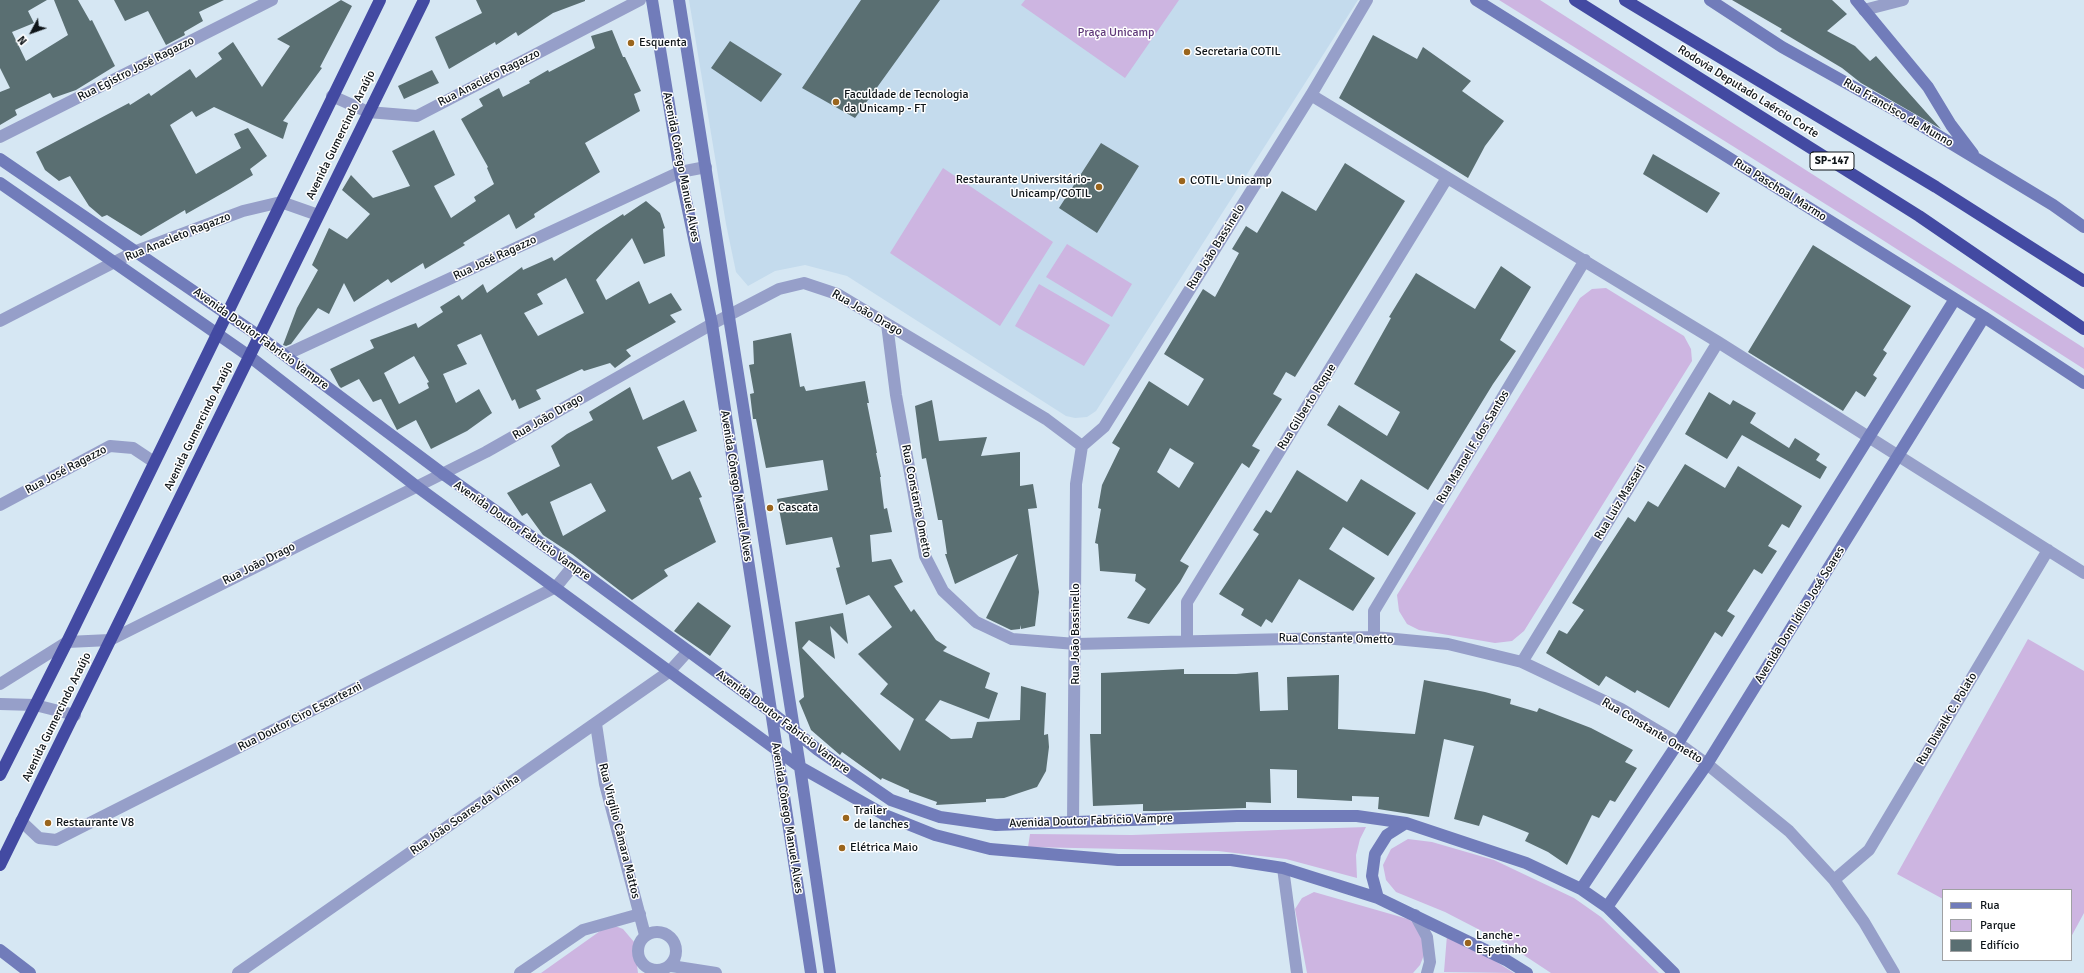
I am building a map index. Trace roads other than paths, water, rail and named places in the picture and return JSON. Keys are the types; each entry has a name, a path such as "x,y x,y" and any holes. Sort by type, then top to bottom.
{"highway":[{"name":"Avenida Gumercindo Araújo","path":"0,775 67,642 226,313 380,0"},
{"name":"Avenida Gumercindo Araújo","path":"0,864 75,715 110,640 424,0"},
{"name":"Rodovia Deputado Laércio Corte","path":"1576,0 1919,216 2084,329"},
{"name":"Rodovia Deputado Laércio Corte","path":"1625,0 1929,183 2084,281"}],"street":[{"name":"Rua Egistro José Ragazzo","path":"0,137 272,0"},
{"name":"Rua Anacleto Ragazzo","path":"332,96 368,112 417,116 640,0"},
{"name":"Avenida Cônego Manuel Alves","path":"652,0 680,172 712,324 809,971"},
{"name":"Avenida Cônego Manuel Alves","path":"678,0 706,167 800,767 830,973"},
{"name":"Rua João Bassinelo","path":"1082,446 1104,427 1311,95 1367,0"},
{"name":"Rua Paschoal Marmo","path":"1476,0 1984,317 2084,383"},
{"name":"Rua Francisco de Munno","path":"1710,0 1782,47 1909,118 1976,158 2053,205 2084,227"},
{"path":"1856,0 1928,87 1951,125 1976,158"},
{"path":"1864,10 1902,0"},
{"path":"1311,95 1718,342 2084,573"},
{"name":"Avenida Doutor Fabricio Vampre","path":"0,159 260,336 442,473 771,712 818,750 891,800 940,817 996,824 1237,816 1357,816 1406,823 1526,862 1580,889 1608,907 1674,973"},
{"name":"Rua José Ragazzo","path":"285,355 680,172 706,167"},
{"name":"Rua Gilberto Roque","path":"1188,640 1187,602 1447,178"},
{"name":"Avenida Doutor Fabricio Vampre","path":"0,183 249,356 416,486 556,587 776,750 800,767 885,815 935,835 990,849 1118,860 1232,860 1283,868 1378,898 1415,914 1506,960 1527,973"},
{"name":"Rua Anacleto Ragazzo","path":"0,321 136,251 243,211 281,202"},
{"path":"281,202 318,215"},
{"name":"Rua Manoel F. dos Santos","path":"1374,637 1374,611 1585,260"},
{"name":"Rua João Drago","path":"0,684 67,642 110,640 486,452 712,324 779,289 804,284 837,294 1046,419 1082,446"},
{"path":"1580,889 1678,743 1955,299"},
{"name":"Avenida Dom Idílio José Soares","path":"1608,907 1708,764 1984,317"},
{"name":"Rua Constante Ometto","path":"887,324 896,396 925,556 943,591 976,622 1012,639 1076,644 1188,640 1374,637 1448,644 1522,662 1621,710 1678,743 1708,764 1789,832 1834,880 1864,922 1894,973"},
{"name":"Rua Luiz Massari","path":"1522,662 1718,342"},
{"name":"Rua José Ragazzo","path":"0,505 110,446 133,448 154,462"},
{"name":"Rua João Bassinello","path":"1073,822 1076,644 1076,484 1082,446"},
{"name":"Rua Diwalk C. Polato","path":"1834,880 1869,850 2048,550"},
{"name":"Rua Doutor Ciro Escartezni","path":"21,821 39,838 56,840 556,587 572,566"},
{"name":"Rua João Soares da Vinha","path":"238,973 596,724 670,671 688,651"},
{"path":"0,704 34,705 75,715"},
{"name":"Rua Virgilio Câmara Mattos","path":"596,724 606,784 640,914 650,933"},
{"path":"1378,898 1372,876 1375,854 1387,835 1406,823"},
{"path":"1283,868 1297,973"},
{"path":"520,973 583,930 640,914"},
{"path":"1415,914 1427,937 1430,962 1428,973"},
{"path":"671,966 676,954 674,942 666,934 650,933 638,946 638,959 646,971 658,972 671,966 716,973"},
{"path":"0,950 30,973"},
{"path":"676,954 703,970"}],"place":[{"name":"Esquenta","path":"631,43"},
{"name":"Secretaria COTIL","path":"1187,52"},
{"name":"Faculdade de Tecnologia da Unicamp - FT","path":"836,102"},
{"name":"COTIL- Unicamp","path":"1182,181"},
{"name":"Restaurante Universitário- Unicamp/COTIL","path":"1099,187"},
{"name":"Cascata","path":"770,508"},
{"name":"Trailer de lanches","path":"846,818"},
{"name":"Restaurante V8","path":"48,823"},
{"name":"Elétrica Maio","path":"842,848"},
{"name":"Lanche - Espetinho","path":"1468,943"}],"park label":[{"name":"Praça Unicamp","path":"1116,33"}]}
